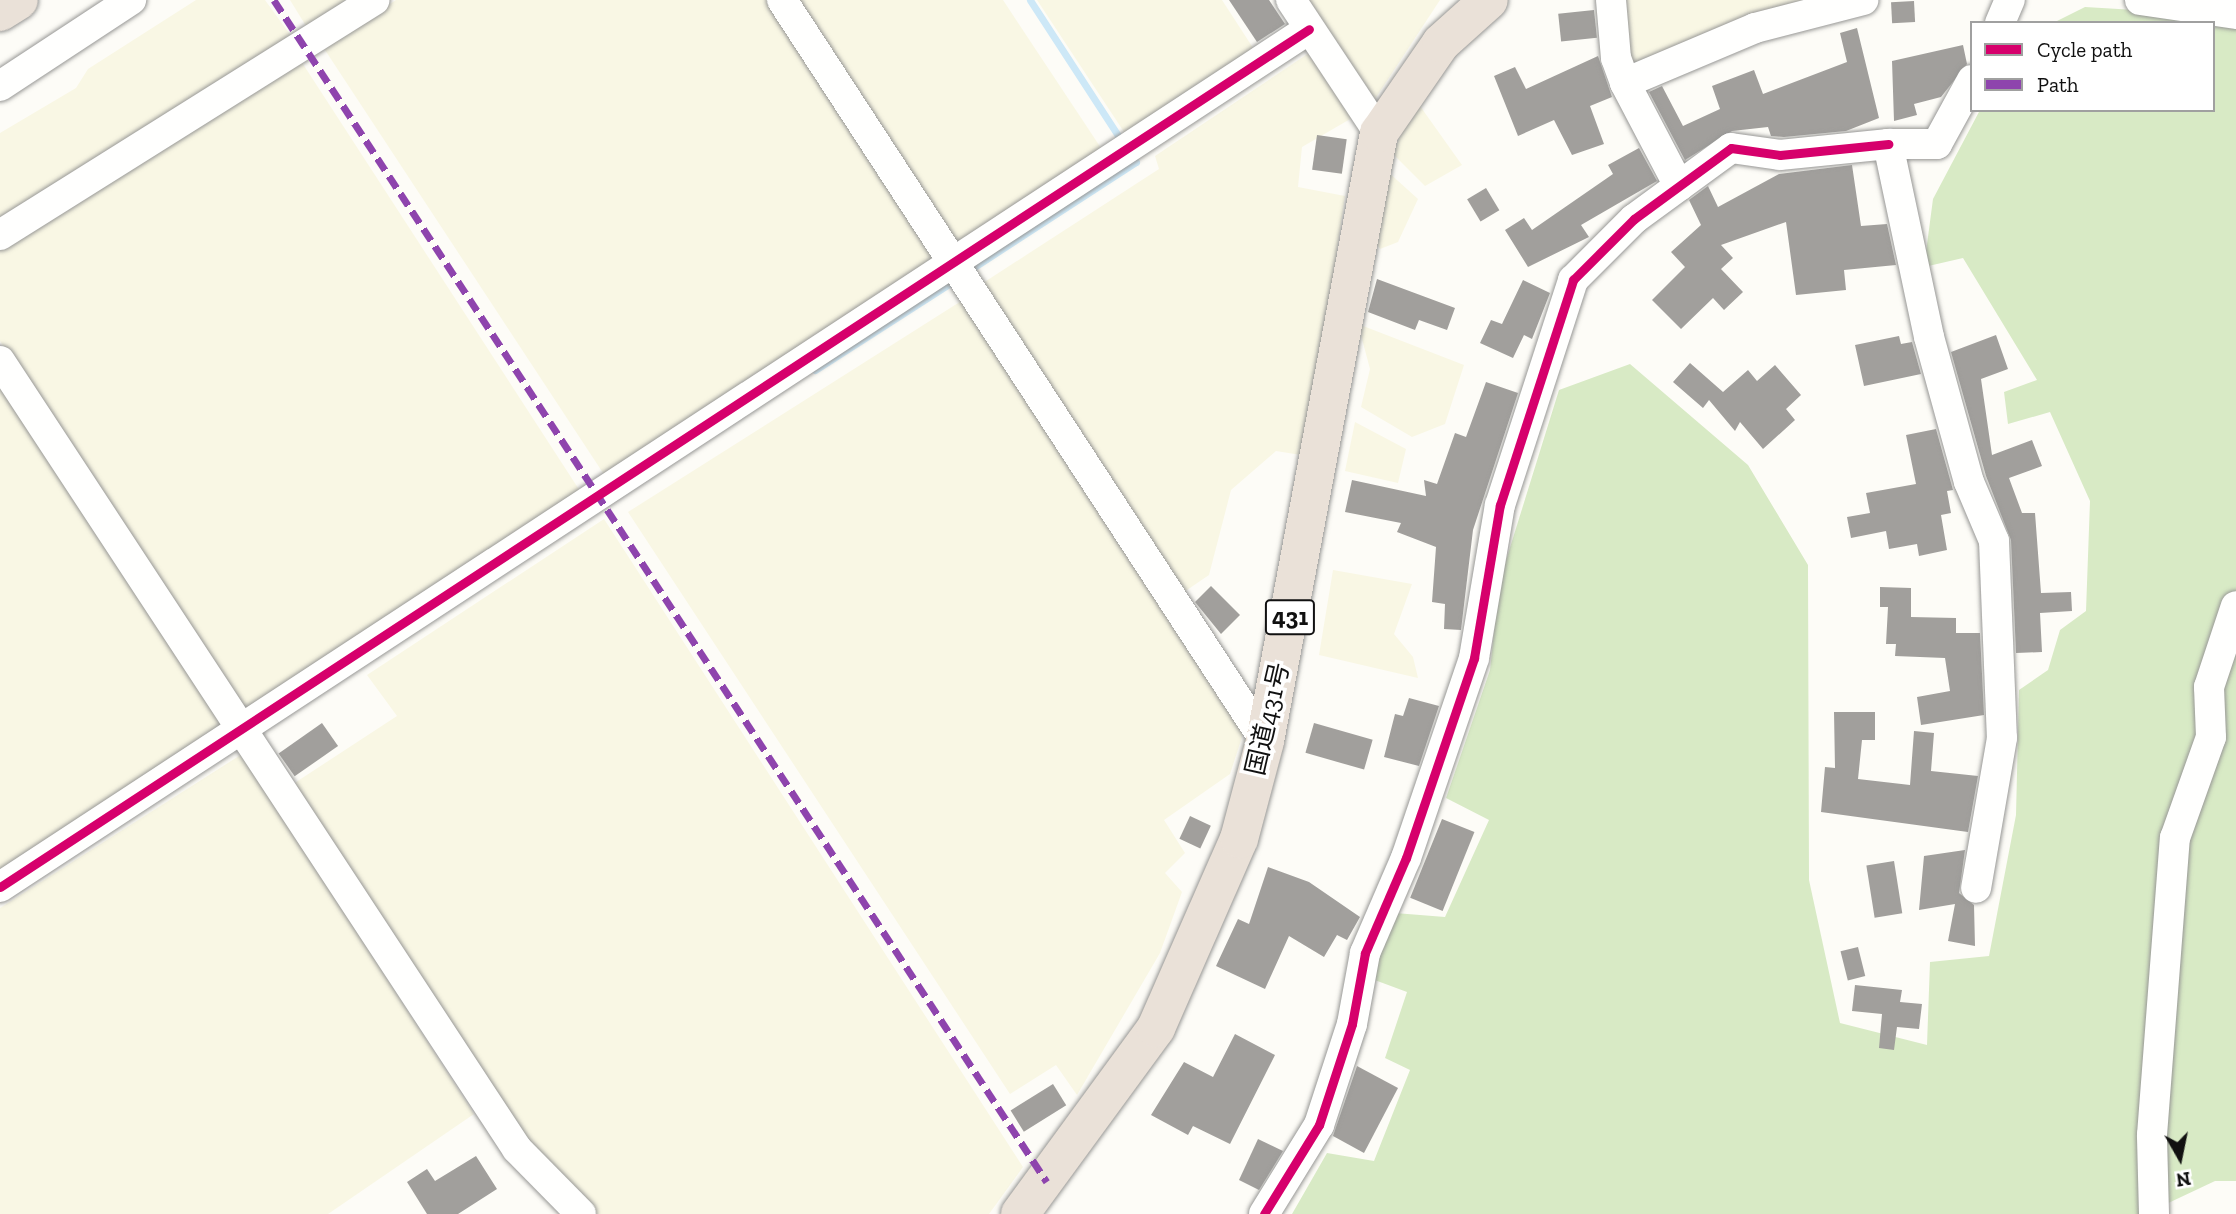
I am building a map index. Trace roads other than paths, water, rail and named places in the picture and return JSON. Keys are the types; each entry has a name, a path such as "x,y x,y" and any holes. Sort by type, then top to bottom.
{"highway":[{"path":"0,12 19,0"},
{"name":"国道431号","path":"1020,1214 1156,1028 1238,839 1265,741 1379,133 1441,43 1489,0"}],"street":[{"path":"0,86 131,0"},
{"path":"0,235 374,0"},
{"path":"782,0 958,264 1265,741"},
{"path":"1291,0 1379,133"},
{"path":"1611,0 1616,58 1625,83 1679,186"},
{"path":"1625,83 1755,28 1863,0"},
{"path":"2001,21 2011,0"},
{"path":"2140,0 2236,14"},
{"path":"0,887 958,264 1309,29"},
{"path":"1264,1214 1320,1125 1352,1024 1365,953 1406,858 1474,658 1500,505 1573,280 1634,219 1731,148 1780,155 1888,144 1937,144 1970,84"},
{"path":"1888,144 1929,337 1969,482 1994,541 2002,738 1976,888"},
{"path":"0,361 517,1149 558,1202 581,1214"},
{"path":"2154,1214 2151,1135 2175,838 2211,737 2208,687 2236,606"}],"waterway":[{"path":"1030,0 1123,143"},
{"path":"968,271 1136,162 1131,156"},
{"path":"815,370 955,280"}]}
